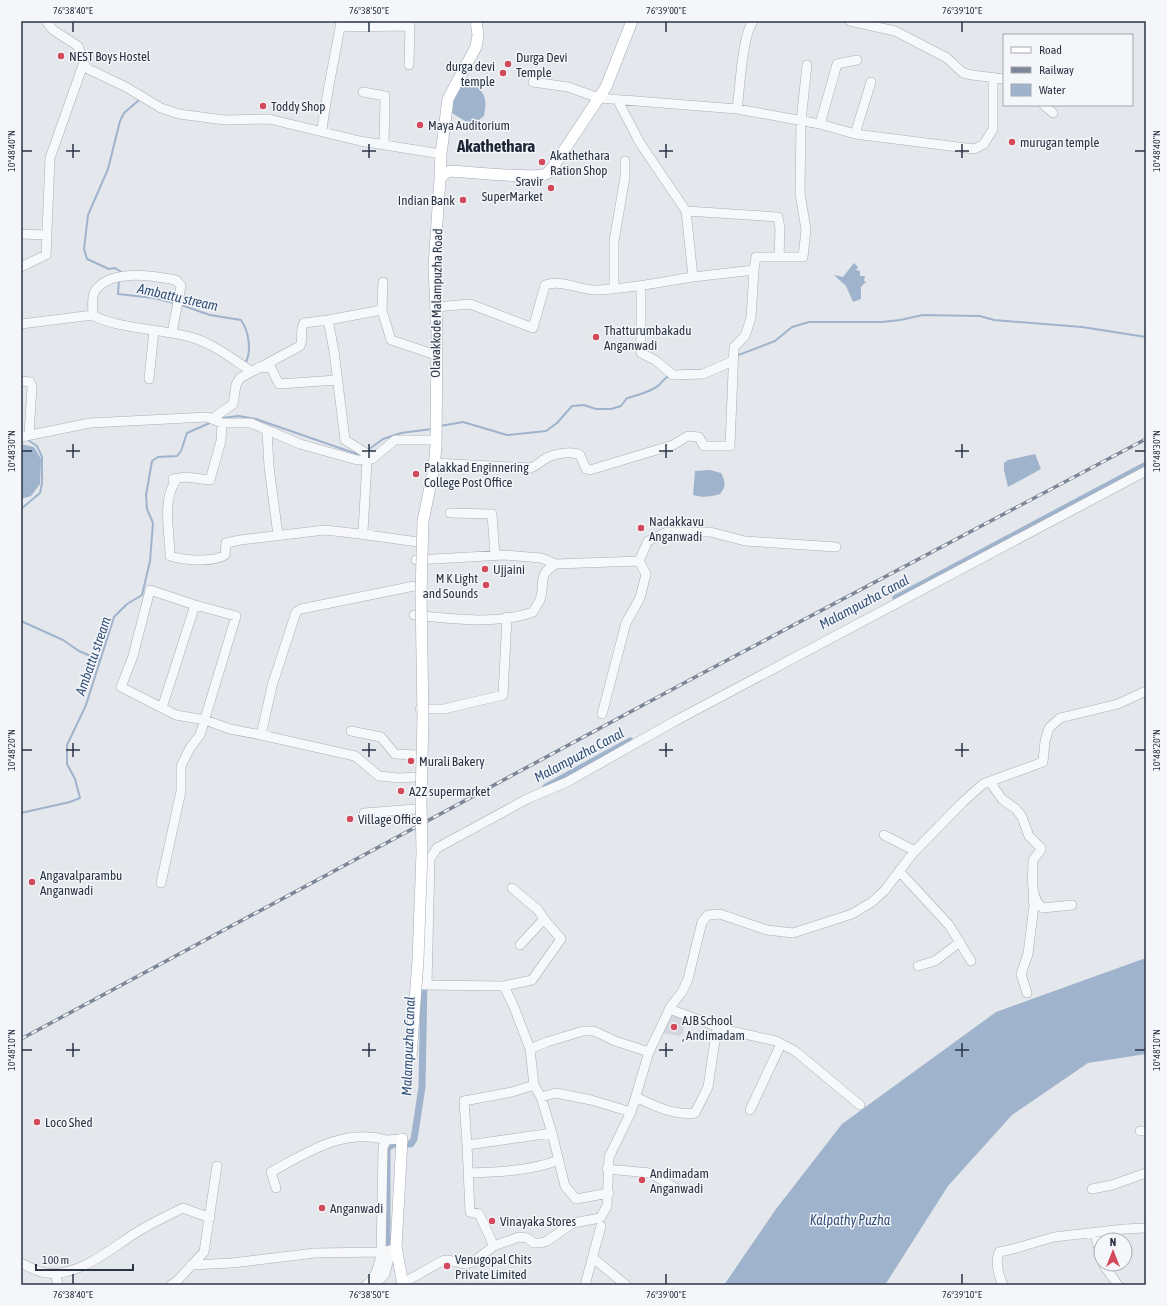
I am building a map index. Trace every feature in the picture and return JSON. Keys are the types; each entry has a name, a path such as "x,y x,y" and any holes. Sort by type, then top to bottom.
{"main road":[{"name":"Olavakkode Malampuzha Road","path":"411,1056 418,960 422,852 421,802 424,717 421,594 423,520 434,462 436,432 436,307 434,266 441,154 448,99 476,47 478,35 476,21"},
{"path":"440,179 445,173 451,172 539,176 547,173 553,167 606,87 632,21"},
{"path":"402,1143 394,1249 403,1284"}],"street":[{"path":"46,21 53,30 78,46 86,68 126,87 161,108 179,114 224,120 269,119 360,141 441,154"},
{"path":"737,110 746,44 750,26 754,21"},
{"path":"850,21 895,31 947,58 963,73 1003,79"},
{"path":"322,131 325,100 331,80 340,24 410,26 409,65"},
{"path":"820,124 837,64 857,60"},
{"path":"21,267 46,255 50,158 84,62"},
{"path":"434,462 530,468 549,457 561,453 573,453 580,455 586,469 590,470 673,445 688,436 699,437 704,446 730,446 734,347 745,336 751,318 756,257 803,257 806,230 800,192 801,121 806,64"},
{"path":"534,82 568,87 599,98 737,110 820,124 855,134 974,149 984,144 993,129 993,77"},
{"path":"855,134 871,82"},
{"path":"363,92 385,96 384,145"},
{"path":"617,99 640,143 686,211 693,277"},
{"path":"1045,106 1053,113"},
{"path":"614,288 614,241 625,177 625,161"},
{"path":"686,211 778,217 780,229 779,257"},
{"path":"21,234 47,235"},
{"path":"436,307 470,304 533,328 545,285 554,282 594,290 641,286 693,277 754,270"},
{"path":"93,315 94,292 101,284 129,274 176,280 181,286 172,333"},
{"path":"383,282 382,310 391,340 436,355"},
{"path":"641,286 641,353 655,360 665,370 674,375 703,374 734,361"},
{"path":"21,324 93,315 98,319 188,336 220,350 247,368 259,366 300,346 302,343 301,326 304,323 382,310"},
{"path":"328,320 334,351 345,440 360,449 369,458 364,532 360,534"},
{"path":"149,379 154,330"},
{"path":"259,366 272,368 279,384 337,380"},
{"path":"247,368 236,385 230,406 217,421 220,441 210,480 186,477 173,479 175,482 169,496 167,525 170,556 184,560 220,559 225,555 226,543 325,530 418,542"},
{"path":"21,381 30,382 32,387 25,435 90,424 207,417 217,421 251,423 308,446 356,460 369,458 395,440 436,432"},
{"path":"267,430 269,466 278,535"},
{"path":"512,888 538,910 561,939 532,980 504,986 450,987 422,985 430,922 429,872 431,855 437,848 527,799 567,782 675,721 1146,471"},
{"path":"450,512 492,514 495,555"},
{"path":"639,562 648,541 667,532 710,532 745,541 836,547"},
{"path":"416,560 495,555 540,558 556,564 639,562"},
{"path":"602,714 626,623 642,592 646,574 639,562"},
{"path":"414,615 451,618 507,618 533,612 540,600 541,582 546,569 556,564"},
{"path":"261,735 272,686 296,612 301,609 414,586"},
{"path":"161,883 182,791 181,766 190,748 200,735 205,720 236,616 195,605 150,590 133,656 121,687 176,715 205,720 230,729 355,756 379,776 399,778 416,777"},
{"path":"162,708 195,605"},
{"path":"420,709 444,709 503,695 507,618"},
{"path":"403,1284 447,1260 466,1264 473,1262 494,1246 519,1237 527,1238 534,1243 541,1243 547,1241 573,1223 601,1217 607,1206 609,1157 631,1112 649,1052 669,1009 682,992 688,979 702,922 708,914 720,914 767,930 793,933 852,914 872,902 885,890 915,851 963,802 983,784 1043,762 1045,741 1049,728 1060,718 1118,704 1146,691"},
{"path":"351,731 381,737 395,754 418,754"},
{"path":"990,782 1002,799 1016,809 1022,817 1029,836 1041,848 1033,860 1034,905 1028,954 1021,974 1027,993"},
{"path":"364,813 415,808"},
{"path":"884,835 915,851"},
{"path":"899,871 949,925 971,961"},
{"path":"415,874 429,872"},
{"path":"1033,893 1043,908 1072,905"},
{"path":"520,945 544,919"},
{"path":"918,966 935,961 960,942"},
{"path":"504,986 514,1007 530,1049 534,1085 541,1097 552,1133 565,1186 576,1199 608,1193"},
{"path":"669,1009 716,1027 776,1041 795,1052 860,1105"},
{"path":"636,1097 665,1109 687,1114 695,1113 708,1087 716,1027"},
{"path":"530,1049 583,1031 594,1031 615,1041 649,1052"},
{"path":"750,1110 781,1044"},
{"path":"494,1246 479,1214 470,1212 464,1101 512,1092 534,1085"},
{"path":"541,1097 556,1093 591,1100 631,1112"},
{"path":"467,1144 552,1133"},
{"path":"276,1188 271,1172 309,1151 342,1138 376,1137 402,1143"},
{"path":"366,1285 371,1281 376,1272 381,1252 383,1152 387,1140"},
{"path":"469,1173 504,1172 548,1164 559,1160"},
{"path":"171,1285 177,1281 204,1252 217,1166"},
{"path":"608,1169 650,1173 677,1189"},
{"path":"1092,1189 1146,1173"},
{"path":"21,1263 37,1271 65,1272 85,1265 148,1225 183,1208 210,1218"},
{"path":"585,1285 601,1226"},
{"path":"1102,1232 1146,1228"},
{"path":"1003,1285 999,1275 997,1259 1000,1252 1013,1250 1054,1237 1093,1233"},
{"path":"191,1265 232,1264 316,1253 381,1252 394,1249"},
{"path":"375,1285 385,1274 394,1249"},
{"path":"593,1258 626,1285"},
{"path":"55,1272 58,1285"},
{"path":"1109,1272 1118,1285"}],"shaded area":[{"name":"AJB School , Andimadam","path":"669,1014 685,1020 683,1033 680,1036 661,1033"}],"water":[{"path":"467,83 475,84 485,98 484,116 476,122 465,121 452,113 457,92"},
{"path":"854,263 858,267 856,270 860,271 860,276 865,276 864,281 866,282 861,287 861,299 853,302 846,286 834,275 843,277"},
{"path":"21,444 34,447 41,459 40,484 31,496 21,499"},
{"path":"1035,454 1041,469 1008,487 1004,463 1008,460"},
{"path":"710,470 721,473 724,479 725,484 720,494 700,497 693,495 695,471"},
{"name":"Kalpathy Puzha","path":"1146,959 1146,1054 1088,1063 1012,1115 948,1186 885,1285 724,1285 776,1209 842,1124 996,1012"}],"waterway":[{"name":"Ambattu stream","path":"121,274 120,271 115,268 109,269 87,259 84,249 88,215 108,169 120,121 124,113 139,100"},
{"name":"Ambattu stream","path":"119,280 118,294 154,298 174,303"},
{"name":"Ambattu stream","path":"181,305 210,315 241,320 246,330 249,342 245,364"},
{"path":"736,356 775,341 792,327 809,322 882,322 923,315 980,316 994,320 1082,327 1146,337"},
{"path":"682,371 703,370"},
{"path":"440,426 463,422 507,435 546,431 557,423 572,406 584,405 596,409 611,409 621,406 627,398 652,390 669,376"},
{"name":"Ambattu stream","path":"221,418 239,416 256,419 357,454 360,453"},
{"name":"Ambattu stream","path":"21,813 70,802 80,798 75,779 67,764 67,745 86,705 114,617 127,604 142,595 150,561 153,523 147,509 146,495 152,461 158,457 177,456 181,451 187,433 212,422"},
{"path":"368,450 383,439 401,433 432,429"},
{"path":"21,509 40,493 42,483 42,457 37,446 28,440"},
{"name":"Malampuzha Canal","path":"896,598 1146,465"},
{"path":"21,621 63,640 79,651 100,660"},
{"name":"Malampuzha Canal","path":"546,787 630,741"},
{"name":"Ambattu stream","path":"21,900 21,909"},
{"name":"Malampuzha Canal","path":"387,1256 387,1148 394,1144 411,1144 414,1139 422,1087 424,981"}],"railway":[{"path":"21,1039 699,675 1146,439"}],"place":[{"name":"NEST Boys Hostel","path":"61,56"},
{"name":"Durga Devi Temple","path":"508,64"},
{"name":"durga devi temple","path":"503,73"},
{"name":"Toddy Shop","path":"263,106"},
{"name":"Maya Auditorium","path":"420,125"},
{"name":"murugan temple","path":"1012,142"},
{"name":"Akathethara Ration Shop","path":"542,162"},
{"name":"Sravir SuperMarket","path":"551,188"},
{"name":"Indian Bank","path":"463,200"},
{"name":"Thatturumbakadu Anganwadi","path":"596,337"},
{"name":"Palakkad Enginnering College Post Office","path":"416,474"},
{"name":"Nadakkavu Anganwadi","path":"641,528"},
{"name":"Ujjaini","path":"485,569"},
{"name":"M K Light and Sounds","path":"486,585"},
{"name":"Murali Bakery","path":"411,761"},
{"name":"A2Z supermarket","path":"401,791"},
{"name":"Village Office","path":"350,819"},
{"name":"Angavalparambu Anganwadi","path":"32,882"},
{"name":"AJB School , Andimadam","path":"674,1027"},
{"name":"Loco Shed","path":"37,1122"},
{"name":"Andimadam Anganwadi","path":"642,1180"},
{"name":"Anganwadi","path":"322,1208"},
{"name":"Vinayaka Stores","path":"492,1221"},
{"name":"Venugopal Chits Private Limited","path":"447,1266"}],"district":[{"name":"Akathethara","path":"496,146"}]}
